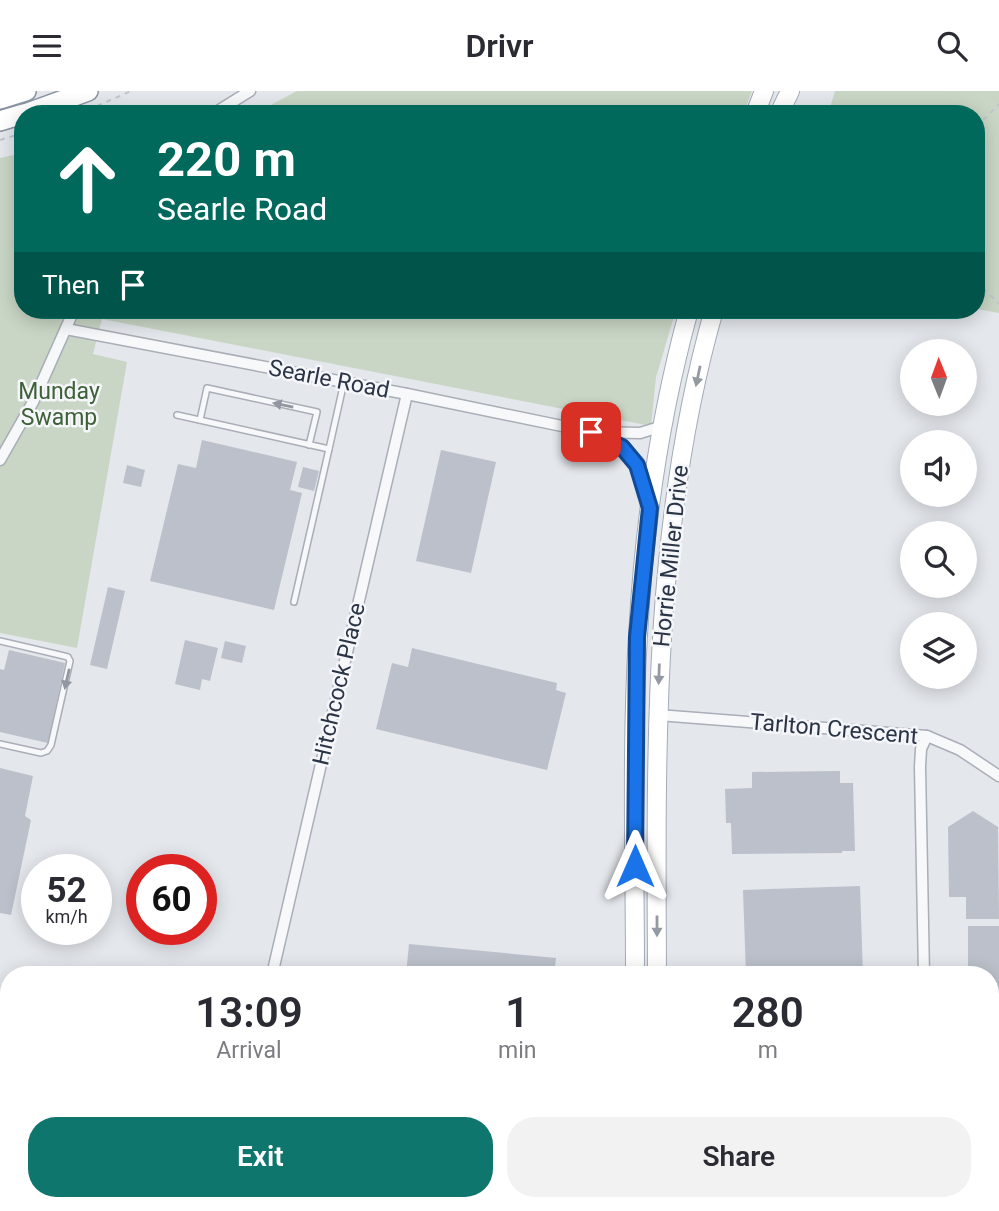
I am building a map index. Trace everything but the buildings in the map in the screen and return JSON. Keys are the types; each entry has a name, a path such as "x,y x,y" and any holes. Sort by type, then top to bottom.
{"highway":[{"path":"0,99 26,91"},
{"path":"49,105 88,91"}],"main road":[{"name":"Horrie Miller Drive","path":"635,966 637,637 650,508 663,426 687,319"},
{"name":"Horrie Miller Drive","path":"657,966 661,636 679,473 698,372 712,319"}],"street":[{"path":"227,105 250,91"},
{"path":"0,460 33,403 70,319"},
{"name":"Searle Road","path":"66,329 344,381 591,432 640,433 663,426"},
{"name":"Hitchcock Place","path":"274,966 407,394"},
{"name":"Searle Road","path":"591,432 622,447 637,465 650,508"},
{"name":"Tarlton Crescent","path":"658,715 927,736 960,750 999,776"},
{"path":"925,966 920,767 927,736"}],"lane":[{"path":"294,603 344,381"},
{"path":"200,420 207,388 317,412 309,445"},
{"path":"177,415 329,449"},
{"path":"0,641 68,657 70,661 51,745 47,751 41,753 0,744"}],"path":[{"path":"99,105 131,91"},
{"path":"985,118 999,104"},
{"path":"985,290 999,304"}],"green space":[{"path":"297,91 752,91 747,105 271,105"},
{"path":"835,91 999,91 999,313 985,310 985,105 831,105"},
{"name":"Munday Swamp","path":"14,155 14,319 102,319 93,354 127,362 77,648 0,633 0,158"},
{"name":"Munday Swamp","path":"102,319 673,319 656,377 651,426"}],"route":[{"path":"591,432 622,447 637,465 650,508 637,637 635,866"}]}
